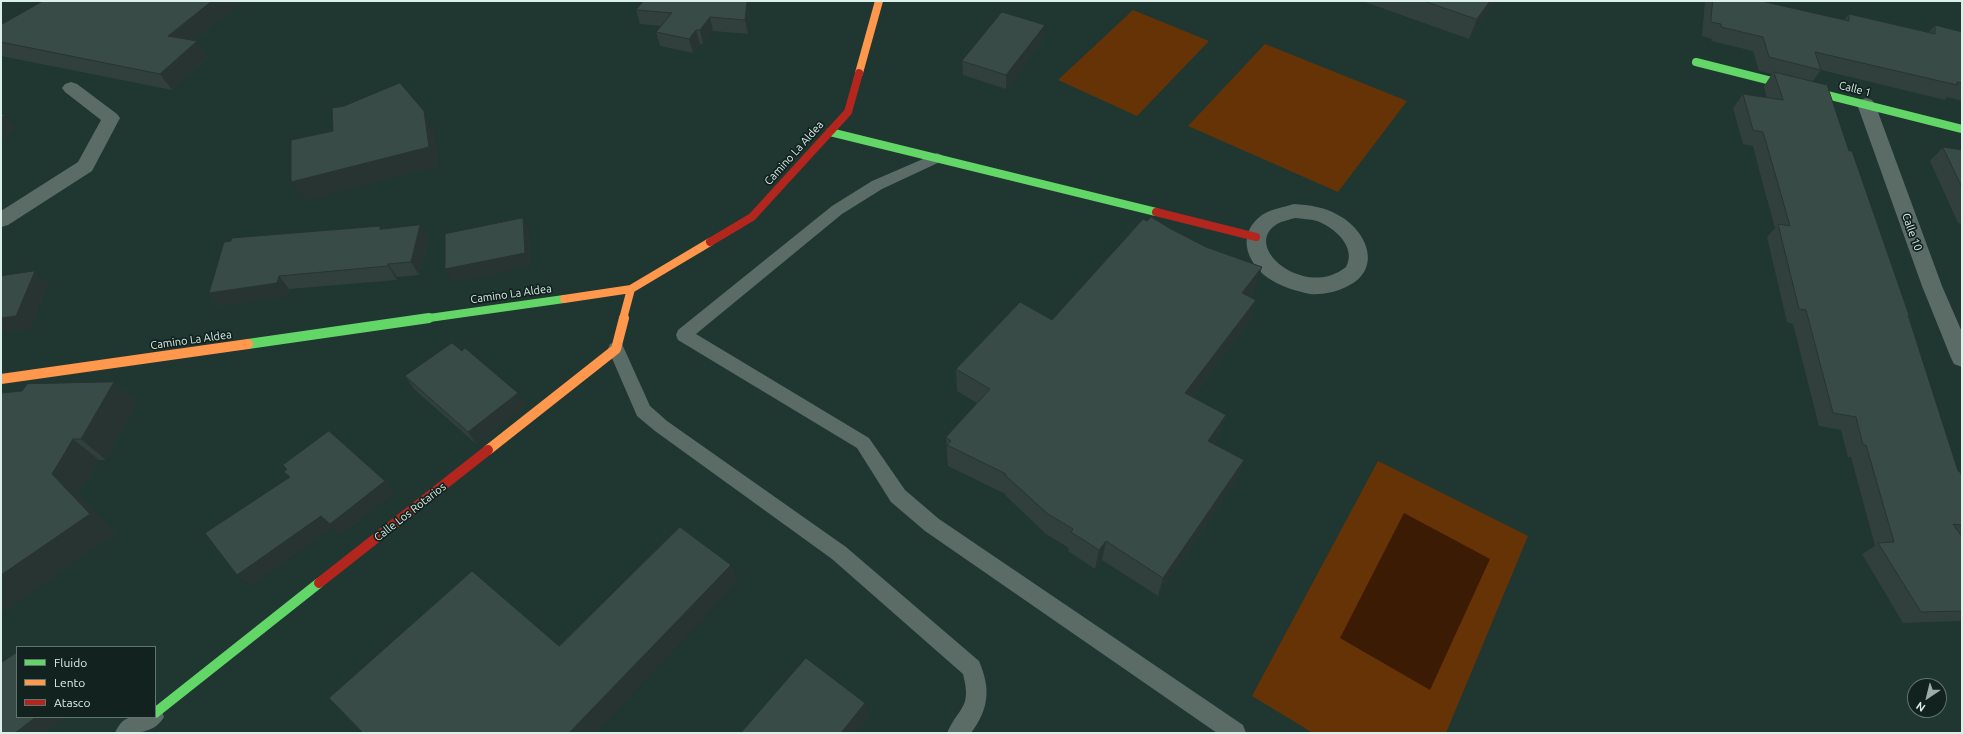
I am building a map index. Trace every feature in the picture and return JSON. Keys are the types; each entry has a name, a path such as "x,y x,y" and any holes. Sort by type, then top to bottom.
{"street":[{"name":"Camino La Aldea","path":"1,379 631,289 752,217 848,112 879,1"},
{"name":"Calle 1","path":"1696,62 1962,129"},
{"path":"1,220 85,166 111,118 71,88"},
{"name":"Calle 10","path":"1866,104 1932,286 1962,358"},
{"path":"830,132 1256,238"},
{"path":"1294,211 1322,215 1335,221 1354,238 1358,248 1359,258 1357,267 1350,275 1340,282 1328,285 1299,284 1285,279 1273,272 1264,263 1258,253 1255,242 1256,238 1262,225 1270,218 1294,211"},
{"path":"616,349 631,289"},
{"name":"Calle Los Rotarios","path":"156,712 616,349"},
{"path":"129,733 149,718"}],"lane":[{"path":"937,158 877,185 837,210 684,335 863,443 898,496 932,525 1235,733"},
{"path":"616,349 643,411 839,553 972,668 977,688 974,712 958,733"}],"shaded area":[{"path":"1133,10 1209,41 1137,116 1058,80"},
{"path":"1265,44 1407,101 1338,192 1188,126"},
{"path":"1378,461 1528,536 1446,733 1313,733 1252,696"},
{"path":"1404,513 1490,559 1430,690 1340,638"}],"building":[{"path":"43,1 212,1 168,36 197,41 160,74 1,42 1,25"},
{"path":"644,1 747,1 745,20 710,17 700,30 696,30 689,39 656,32 672,13 636,10"},
{"path":"1424,1 1490,1 1477,19"},
{"path":"1713,1 1761,1 1849,21 1849,14 1935,34 1935,25 1962,32 1962,83 1957,82 1957,85 1815,52 1821,70 1769,57 1763,37 1721,27 1721,24 1711,22"},
{"path":"1002,12 1045,25 1006,75 962,61"},
{"path":"1774,72 1827,85 1849,151 1852,151 1909,315 1958,471 1962,476 1962,525 1953,524 1962,537 1962,611 1921,612 1878,543 1894,542 1866,445 1863,445 1856,417 1833,413 1806,310 1799,309 1778,224 1790,226 1763,132 1753,130 1743,94 1783,100"},
{"path":"400,83 424,111 429,147 291,182 291,140 333,131 332,108 344,106"},
{"path":"1943,147 1962,150 1962,187"},
{"path":"1151,217 1206,247 1262,267 1242,293 1256,300 1185,393 1226,415 1208,441 1244,460 1163,578 1106,541 1099,550 1071,532 1073,529 1048,514 1005,475 1006,474 947,445 951,441 946,437 990,389 956,369 1020,302 1052,320 1143,219 1147,221"},
{"path":"523,218 525,253 445,269 445,234"},
{"path":"420,225 411,262 388,264 388,266 279,276 277,283 209,293 224,242 231,241 232,238 380,226 380,229"},
{"path":"35,271 16,316 1,318 1,276"},
{"path":"452,343 462,351 465,348 518,393 468,432 405,376"},
{"path":"114,382 81,439 73,439 52,474 90,514 1,575 1,393 22,391 27,384"},
{"path":"329,431 385,481 330,524 321,516 237,575 205,533 290,477 284,472 287,469 283,465"},
{"path":"680,527 731,565 569,733 363,733 329,698 472,571 559,646"},
{"path":"16,653 16,718 35,718 15,733 1,733 1,663"},
{"path":"806,658 865,703 841,733 741,733"}],"traffic: fast":[{"path":"1696,62 1962,129"},
{"path":"830,132 1156,212"},
{"path":"248,344 564,299"},
{"path":"156,712 319,583"}],"traffic: slow":[{"path":"859,73 879,1"},
{"path":"564,299 631,289 710,242"},
{"path":"488,450 616,349 631,289"},
{"path":"1,379 248,344"}],"traffic: jam":[{"path":"710,242 752,217 848,112 859,73"},
{"path":"1156,212 1256,237"},
{"path":"319,583 488,450"}]}
